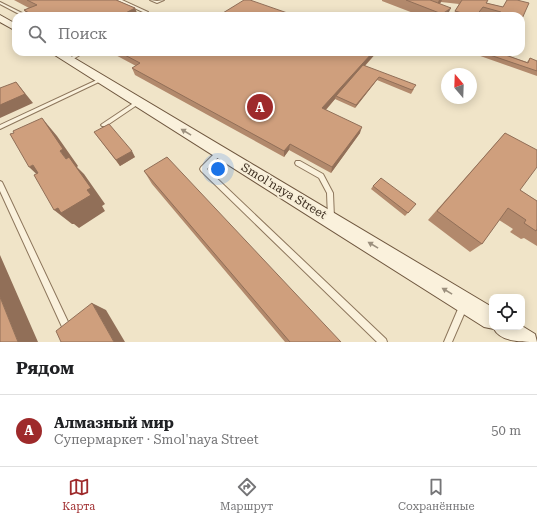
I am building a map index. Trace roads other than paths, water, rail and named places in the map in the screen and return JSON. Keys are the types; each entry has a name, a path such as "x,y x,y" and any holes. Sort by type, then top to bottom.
{"street":[{"path":"0,18 12,26"},
{"name":"Smol'naya Street","path":"62,56 489,317"},
{"path":"509,330 527,342"}],"lane":[{"path":"119,0 146,12"},
{"path":"152,0 157,2 162,0"},
{"path":"0,3 17,12"},
{"path":"68,60 76,56"},
{"path":"0,128 101,80"},
{"path":"104,125 138,102"},
{"path":"220,152 203,169 383,342"},
{"path":"298,163 321,176 330,193 331,220"},
{"path":"0,184 67,329 67,342"},
{"path":"448,342 465,302"}],"place":[{"name":"Алмазный мир","path":"260,107"}]}
